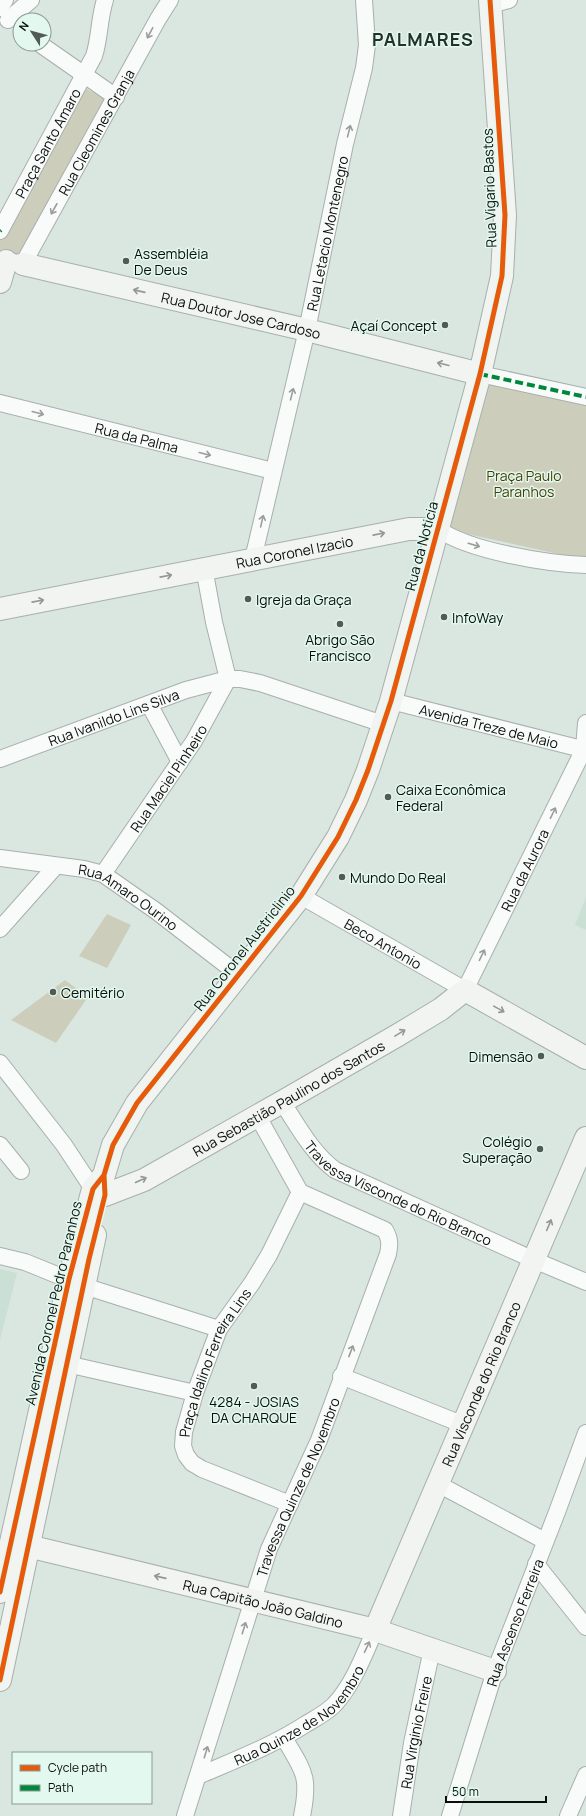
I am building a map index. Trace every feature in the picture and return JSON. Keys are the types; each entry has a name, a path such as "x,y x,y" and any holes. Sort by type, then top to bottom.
{"main road":[{"name":"Rua Vigario Bastos","path":"480,374 502,276 504,224 496,2"},
{"name":"Rua Doutor Jose Cardoso","path":"9,262 307,330 480,374"},
{"path":"0,282 9,262"},
{"name":"Rua da Noticia","path":"383,724 391,701 480,374"},
{"name":"Rua Coronel Izacio","path":"0,609 409,529 438,529"},
{"name":"Rua Coronel Austriclinio","path":"100,1186 113,1145 137,1103 301,896 338,837 356,800 368,770 383,724"},
{"path":"465,990 586,1058"},
{"name":"Rua Sebastião Paulino dos Santos","path":"100,1186 144,1180 398,1035 441,1009 465,990"},
{"name":"Rua Visconde do Rio Branco","path":"376,1630 586,1138"},
{"name":"Avenida Coronel Pedro Paranhos","path":"0,1592 10,1567 35,1470 76,1283 100,1186"},
{"name":"Avenida Coronel Pedro Paranhos","path":"0,1680 10,1567 28,1546 35,1470"},
{"name":"Rua Capitão João Galdino","path":"28,1546 376,1630 495,1671"}],"street":[{"path":"5,0 7,17 31,0"},
{"name":"Praça Santo Amaro","path":"0,231 84,76 98,42 101,12 105,0"},
{"name":"Rua Cleomines Granja","path":"9,262 116,96 170,0"},
{"name":"Rua Letacio Montenegro","path":"253,559 307,330 346,144 364,68 367,45 364,0"},
{"path":"51,52 84,76 116,96"},
{"path":"480,374 586,397"},
{"name":"Rua da Palma","path":"0,403 273,471"},
{"path":"438,529 450,538 493,550 557,563 586,565"},
{"path":"204,568 214,622 228,679"},
{"name":"Rua Ivanildo Lins Silva","path":"0,759 186,690 228,679 240,679 260,683 383,724"},
{"name":"Rua Maciel Pinheiro","path":"103,874 203,727 228,679"},
{"name":"Avenida Treze de Maio","path":"391,701 585,750"},
{"path":"149,704 180,762"},
{"path":"585,750 586,723"},
{"name":"Rua da Aurora","path":"465,990 585,750"},
{"name":"Rua Amaro Ourino","path":"0,858 55,867 84,869 103,874 156,911 239,975"},
{"path":"0,930 55,867"},
{"name":"Beco Antonio","path":"301,896 465,990"},
{"path":"0,1063 60,1139 100,1186"},
{"name":"Travessa Visconde do Rio Branco","path":"282,1102 316,1152 335,1170 586,1282"},
{"path":"257,1115 300,1192"},
{"path":"0,1145 21,1171 0,1162"},
{"name":"Travessa Quinze de Novembro","path":"184,1816 198,1776 252,1599 269,1549 319,1440 388,1254 390,1244 385,1230 300,1192"},
{"name":"Praça Idalino Ferreira Lins","path":"290,1504 202,1469 192,1463 186,1455 183,1446 184,1432 195,1393 219,1329 252,1283 269,1255 300,1192"},
{"path":"0,1256 25,1262 76,1283 219,1329"},
{"path":"59,1362 195,1393"},
{"path":"342,1376 464,1425"},
{"name":"Rua Ascenso Ferreira","path":"450,1816 495,1671 586,1433"},
{"path":"438,1484 545,1541"},
{"path":"536,1564 586,1628"},
{"name":"Rua Quinze de Novembro","path":"198,1776 284,1738 334,1705 354,1676 376,1630"},
{"name":"Rua Virginio Freire","path":"401,1816 412,1744 432,1649"},
{"path":"284,1738 301,1766 306,1778 307,1793 302,1816"},
{"path":"568,1816 586,1775"}],"shaded area":[{"path":"586,897 586,930 575,925"},
{"path":"0,1269 17,1273 0,1340"}],"green space":[{"path":"83,87 109,101 19,259 0,253 0,241"},
{"name":"Praça Paulo Paranhos","path":"486,381 586,400 586,560 449,530"},
{"path":"107,914 131,925 107,968 79,956"},
{"path":"65,980 88,997 56,1043 11,1020"}],"marked path":[{"path":"480,374 586,397"}],"cycle path":[{"path":"0,1592 69,1279 93,1189 104,1175 113,1145 137,1103 301,896 338,837 356,800 368,770 391,701 480,374 502,276 505,215 490,0"},
{"path":"0,1680 89,1259 105,1195 104,1175"}],"place":[{"name":"Assembléia De Deus","path":"126,261"},
{"name":"Açaí Concept","path":"445,325"},
{"name":"Igreja da Graça","path":"248,599"},
{"name":"InfoWay","path":"444,617"},
{"name":"Abrigo São Francisco","path":"340,624"},
{"name":"Caixa Econômica Federal","path":"388,797"},
{"name":"Mundo Do Real","path":"342,877"},
{"name":"Cemitério","path":"53,992"},
{"name":"Dimensão","path":"541,1056"},
{"name":"Colégio Superação","path":"540,1149"},
{"name":"4284 - JOSIAS DA CHARQUE","path":"254,1386"}],"district":[{"name":"PALMARES","path":"423,39"}]}
